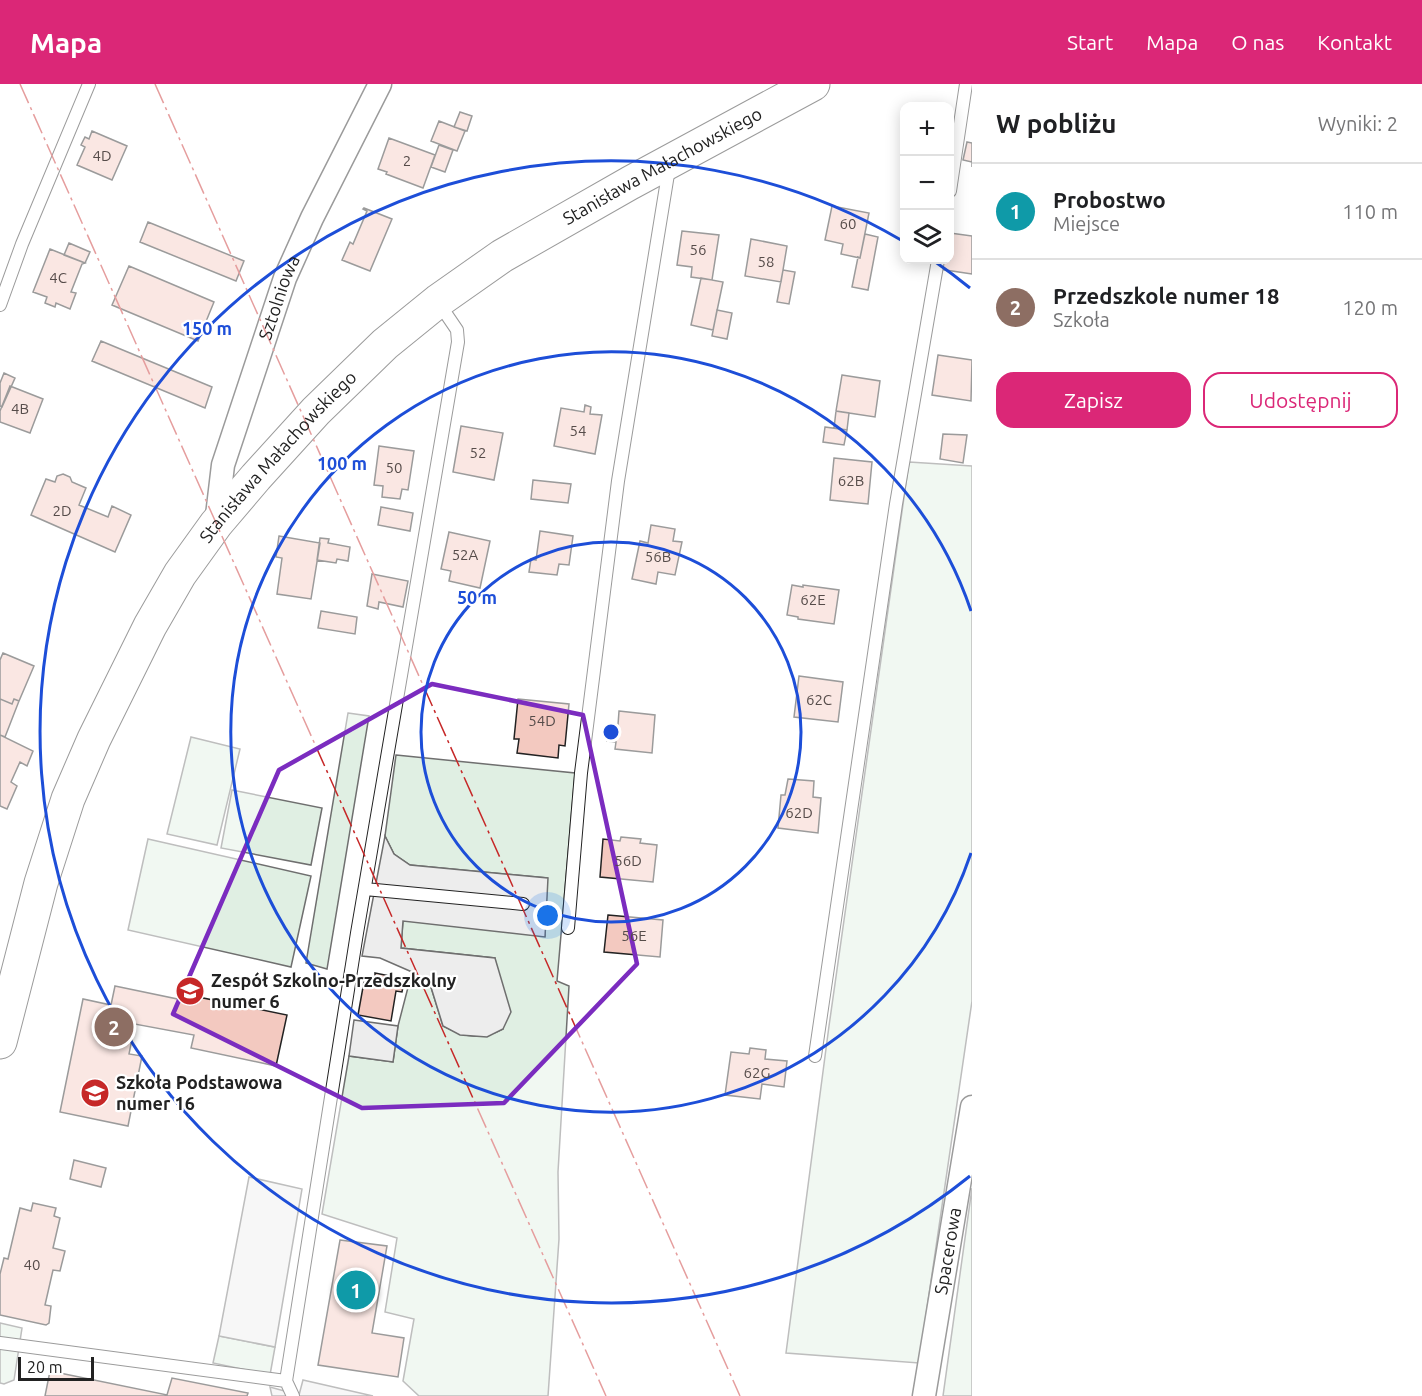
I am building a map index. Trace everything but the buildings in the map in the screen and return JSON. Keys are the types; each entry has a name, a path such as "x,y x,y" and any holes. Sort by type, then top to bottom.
{"street":[{"name":"Sztolniowa","path":"216,524 223,465 285,278 380,84"},
{"name":"Stanisława Małachowskiego","path":"0,1042 35,903 68,799 94,739 150,626 180,574 216,524 316,411 385,344 438,301 502,256 670,161 813,84"},
{"name":"Spacerowa","path":"924,1396 972,1107"}],"lane":[{"path":"0,305 22,244 89,84"},
{"path":"954,164 966,84"},
{"path":"568,928 581,773 618,480 670,161"},
{"path":"815,1056 896,504 937,264"},
{"path":"293,1396 286,1381 365,889 458,342 458,330 438,301"},
{"path":"365,889 523,904"},
{"path":"0,1342 286,1381"}],"highlighted area":[{"path":"432,684 583,715 637,964 504,1103 362,1108 173,1014 279,770"}],"green space":[{"path":"909,462 972,466 972,1001 919,1363 786,1353 829,1026"},
{"path":"348,713 369,716 327,969 306,963"},
{"path":"191,737 240,749 217,845 167,834"},
{"path":"396,755 575,773 557,981 569,986 558,1172 559,1239 548,1396 419,1396 403,1381 414,1319 385,1312 397,1238 322,1214 349,1056 393,1062 398,1026 412,972 430,984 443,1026 458,1033 473,1036 487,1035 503,1029 495,958 401,948 403,920 545,936 547,878 410,865 394,854 385,836"},
{"path":"232,790 322,808 311,865 221,848"},
{"path":"148,839 311,876 291,967 128,930"},
{"path":"972,1188 972,1396 943,1396"},
{"path":"0,1323 22,1328 14,1380 4,1384 0,1383"},
{"path":"219,1336 275,1347 270,1375 213,1363"}],"shaded area":[{"path":"385,836 394,854 410,865 548,878 545,937 403,921 401,948 495,958 511,1012 503,1029 487,1037 460,1035 443,1026 430,984 412,972 380,958 362,956"},
{"path":"354,1020 398,1026 393,1062 349,1056"},
{"path":"249,1177 302,1189 275,1347 219,1336"},
{"path":"303,1380 373,1396 272,1396 270,1387 299,1395"}],"power":[{"path":"20,84 606,1396"},
{"path":"155,84 740,1396"}],"place":[{"name":"Zespół Szkolno-Przedszkolny numer 6","path":"190,991"},
{"name":"Przedszkole numer 18","path":"114,1027"},
{"name":"Szkoła Podstawowa numer 16","path":"95,1093"},
{"name":"Probostwo","path":"356,1290"}]}
